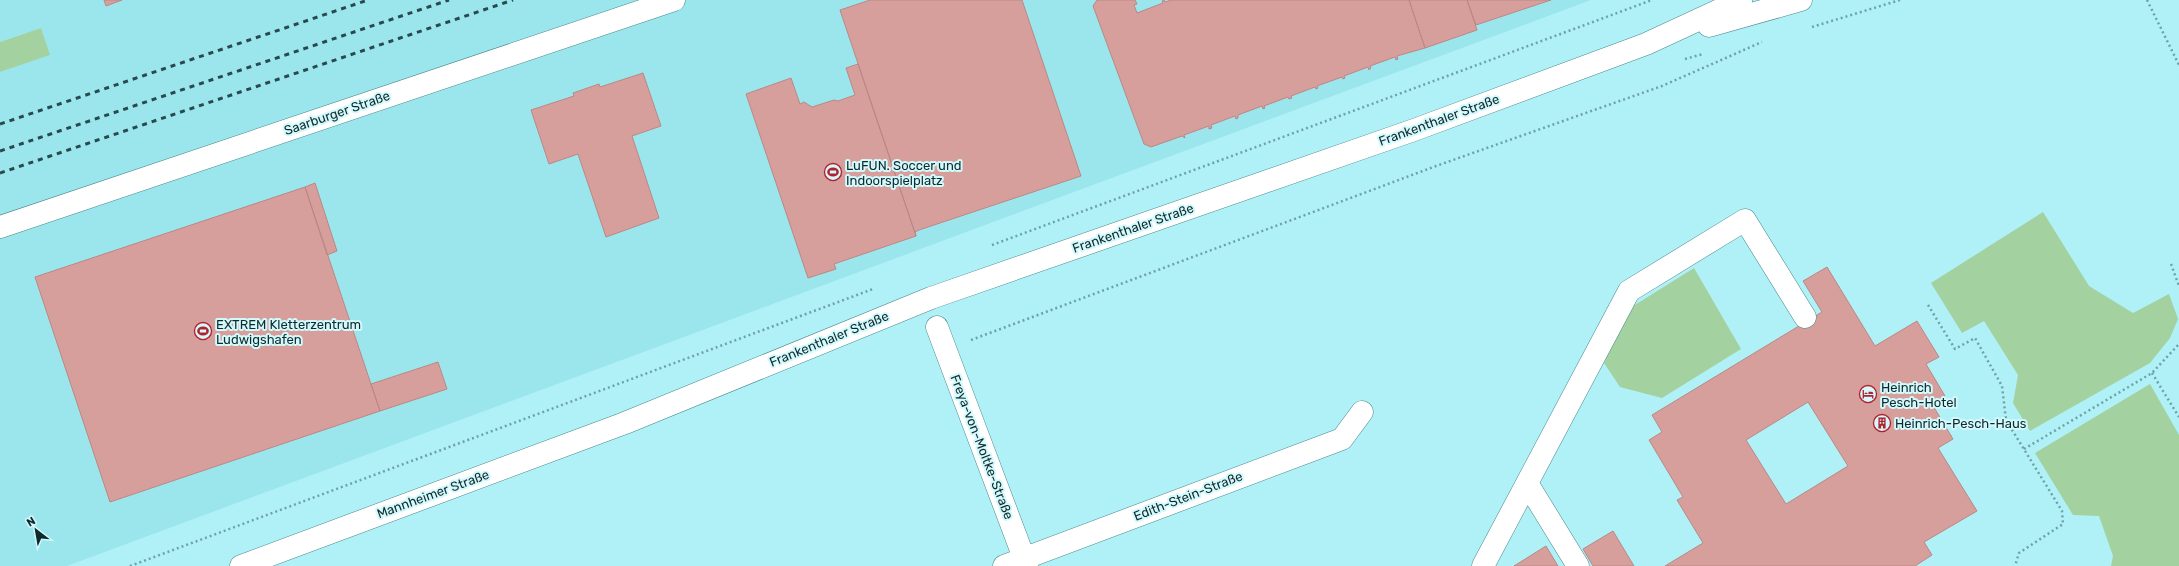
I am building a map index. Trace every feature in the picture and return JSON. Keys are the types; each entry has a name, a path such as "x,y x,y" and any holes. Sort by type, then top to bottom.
{"street":[{"name":"Saarburger Straße","path":"0,227 674,0"},
{"name":"Frankenthaler Straße","path":"1646,44 1741,0"},
{"name":"Frankenthaler Straße","path":"625,423 931,298 1414,130 1646,44 1800,0"},
{"path":"1483,566 1629,291 1746,220 1805,317"},
{"name":"Freya-von-Moltke-Straße","path":"937,327 1026,562"},
{"name":"Edith-Stein-Straße","path":"1004,566 1026,562 1342,439 1362,412"},
{"name":"Mannheimer Straße","path":"241,566 625,423"},
{"path":"1527,483 1578,566"}],"path":[{"path":"1805,29 1900,0"},
{"path":"2147,0 2179,65"},
{"path":"937,327 961,343 1436,166 1662,86 1769,40"},
{"path":"2171,264 2179,286"},
{"path":"1928,305 1955,349 1975,338 2002,386 2006,420 2062,512 2063,524 2019,553 2015,566"},
{"path":"2024,449 2152,372 2179,344"},
{"path":"2152,372 2179,417"},
{"path":"130,566 210,536"}],"shaded area":[{"path":"0,0 1591,0 67,566 0,566 0,72 49,55 41,28 0,42"}],"green space":[{"path":"41,28 50,55 0,72 0,42"},
{"path":"2043,212 2089,286 2133,313 2169,294 2178,319 2170,338 2150,363 2030,431 2013,403 2018,375 1984,321 1962,333 1931,283"},
{"path":"1694,268 1741,349 1662,398 1620,387 1604,363 1630,308"},
{"path":"2150,384 2179,435 2179,566 2111,566 2113,556 2099,516 2073,515 2035,453"}],"building":[{"path":"104,0 122,0 106,6"},
{"path":"870,0 1022,0 1081,176 919,230 915,232 916,236 840,10"},
{"path":"1097,0 1135,0 1137,4 1134,5 1137,13 1163,3 1162,1 1164,0 1165,2 1171,0 1409,0 1425,48 1397,56 1398,59 1396,60 1395,57 1370,66 1371,68 1369,70 1368,67 1344,76 1345,78 1343,79 1342,77 1317,86 1318,88 1316,89 1315,87 1291,96 1292,98 1289,99 1288,97 1264,106 1265,108 1263,109 1262,106 1238,115 1238,118 1236,119 1235,116 1211,125 1212,128 1209,129 1209,126 1184,135 1185,138 1182,136 1151,147 1144,144 1093,6"},
{"path":"1409,0 1467,0 1477,30 1425,48"},
{"path":"1467,0 1551,0 1476,25"},
{"name":"LuFUN. Soccer und Indoorspielplatz","path":"858,64 916,236 834,264 836,269 808,278 746,94 791,78 800,104 804,102 812,107 834,100 838,101 855,95 846,68"},
{"path":"643,73 661,126 632,136 659,218 606,237 578,154 549,164 531,110 574,96 573,93 599,84 600,87"},
{"path":"315,183 337,251 327,255 305,187"},
{"name":"EXTREM Kletterzentrum Ludwigshafen","path":"305,187 380,411 110,502 35,277"},
{"name":"Heinrich-Pesch-Haus","path":"1827,267 1875,346 1917,321 1939,357 1926,364 1945,396 1932,404 1953,439 1938,448 1977,511 1924,542 1932,555 1915,566 1665,566 1703,543 1677,500 1683,497 1649,440 1662,432 1652,415 1822,312 1803,281","holes":["1808,402 1848,466 1786,504 1746,440"]},
{"path":"438,362 447,389 380,411 371,384"},
{"path":"1613,531 1634,566 1593,566 1583,549"},
{"path":"1546,546 1558,566 1514,566"}],"railway":[{"path":"0,124 368,0"},
{"path":"0,151 449,0"},
{"path":"0,173 513,0"}],"place":[{"name":"LuFUN. Soccer und Indoorspielplatz","path":"833,172"},
{"name":"EXTREM Kletterzentrum Ludwigshafen","path":"203,331"},
{"name":"Heinrich Pesch-Hotel","path":"1868,394"},
{"name":"Heinrich-Pesch-Haus","path":"1882,423"}]}
